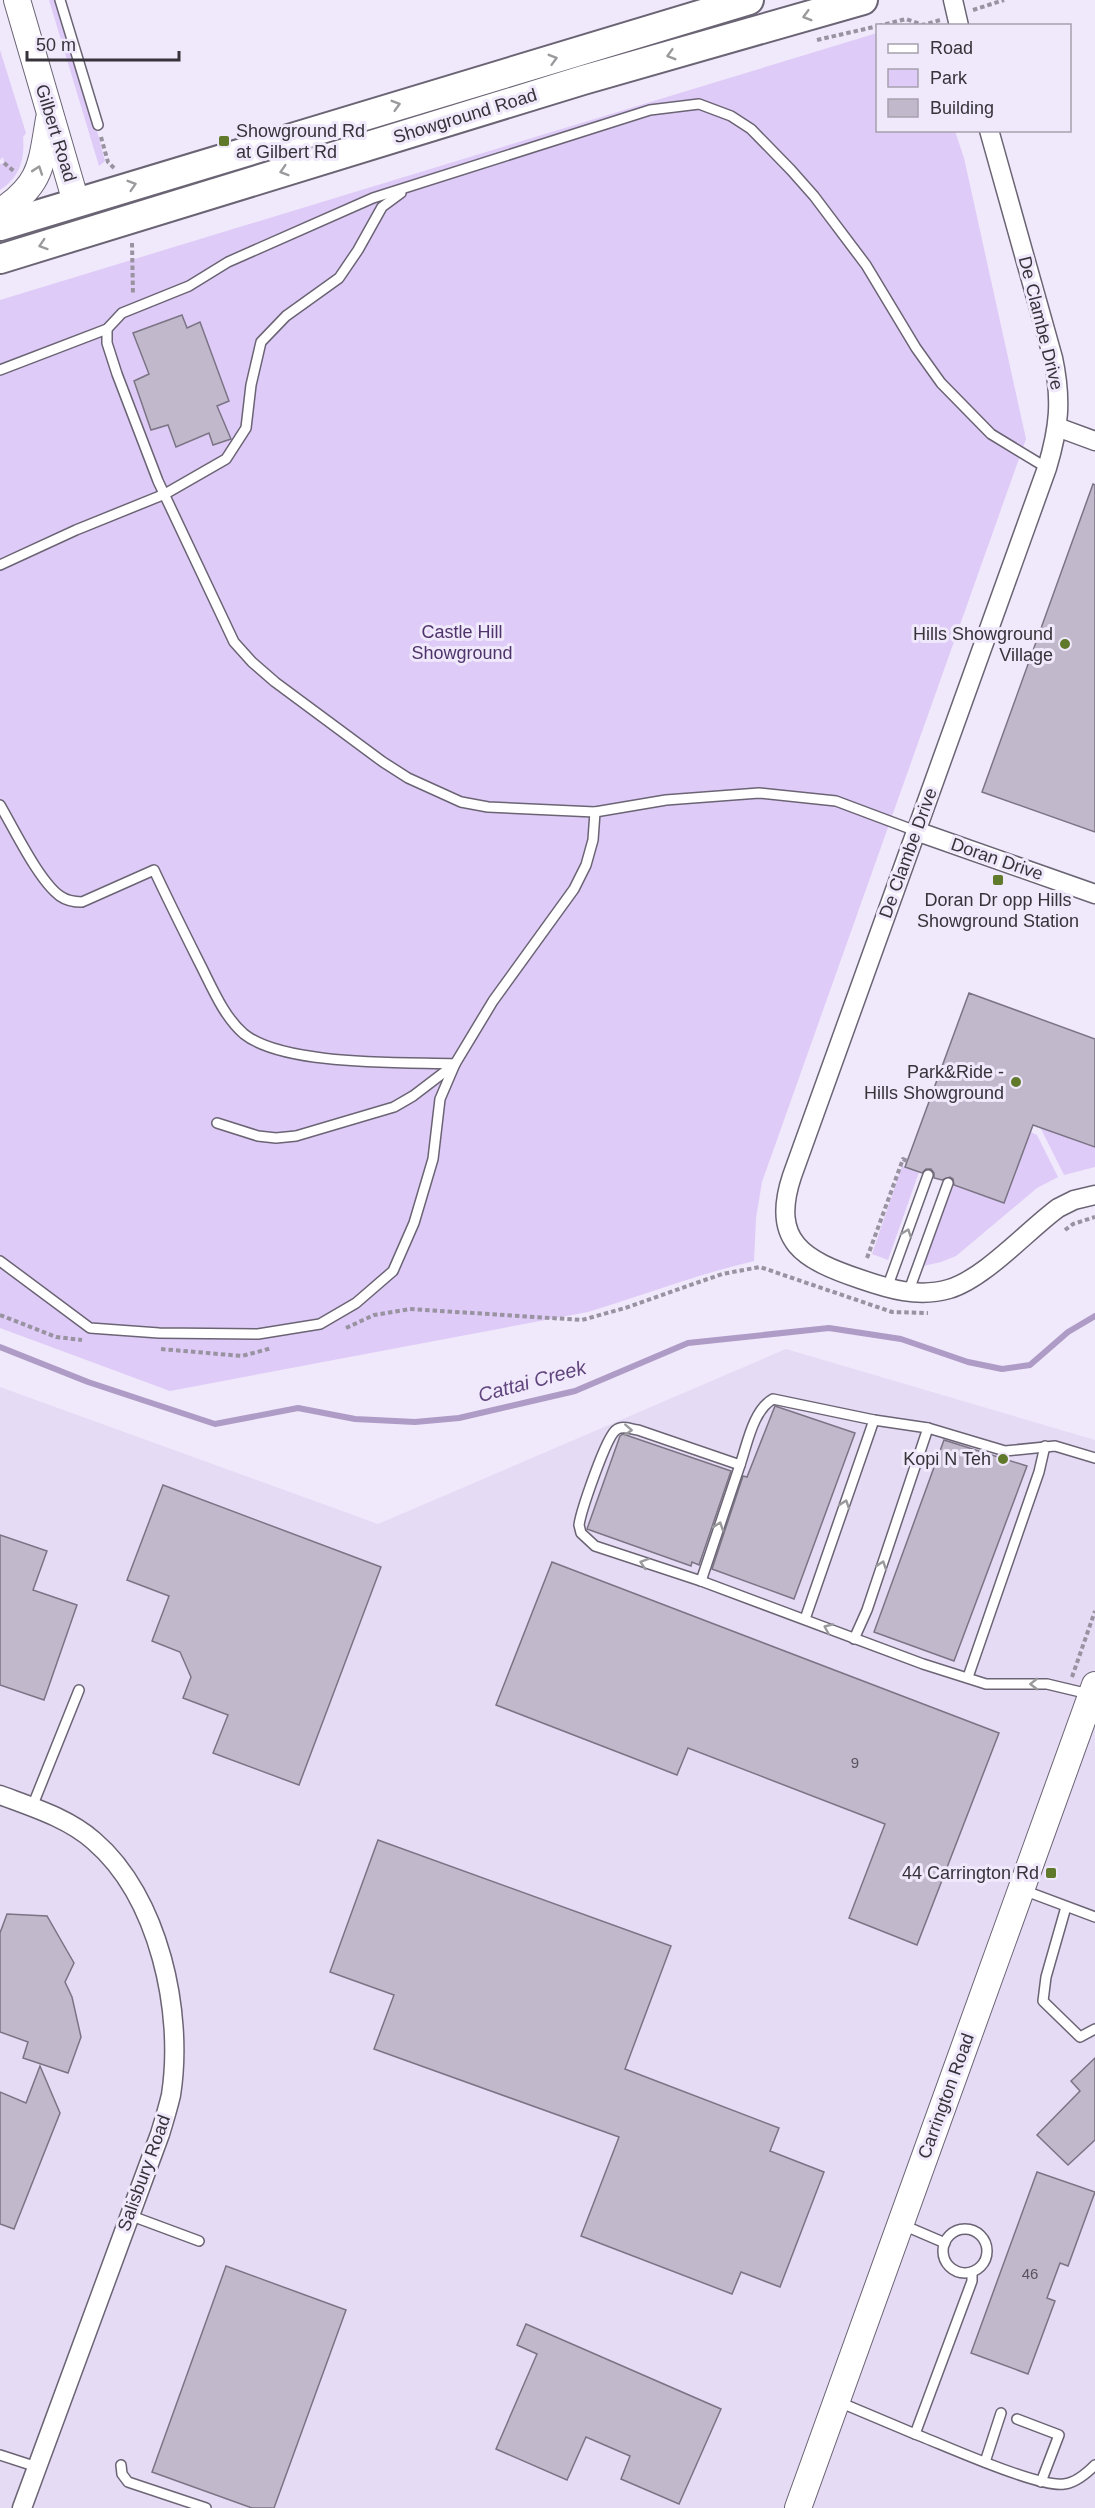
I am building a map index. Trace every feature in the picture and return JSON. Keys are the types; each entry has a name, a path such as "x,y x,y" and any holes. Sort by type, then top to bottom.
{"main road":[{"name":"Gilbert Road","path":"17,0 86,231"},
{"name":"Showground Road","path":"0,226 749,0"},
{"name":"Showground Road","path":"0,259 573,84 863,0"},
{"path":"0,212 17,201 33,183 40,168 50,112"},
{"name":"Carrington Road","path":"798,2508 1021,1889 1083,1730 1093,1690"}],"street":[{"path":"952,0 958,24"},
{"name":"De Clambe Drive","path":"990,132 1053,358 1060,393 1058,427 1047,468 796,1165 784,1206 790,1235 810,1259 826,1267 908,1293 950,1289 969,1280 1058,1208 1074,1200 1095,1195"},
{"path":"1058,427 1095,441"},
{"name":"Doran Drive","path":"916,831 1095,894"},
{"name":"Salisbury Road","path":"0,1795 74,1826 114,1860 132,1885 147,1913 164,1972 174,2042 171,2095 160,2134 22,2508"}],"lane":[{"path":"60,0 98,125"},
{"path":"0,370 107,329 114,319 133,308 189,286 228,262 374,198 650,110 699,104 731,116 751,129 814,196 866,265 916,348 941,383 991,434 1047,468"},
{"path":"0,565 76,530 165,494 226,459 246,428 251,385 261,342 286,316 339,278 382,207 409,187"},
{"name":"Doran Drive","path":"107,329 107,342 117,374 165,494 234,642 252,662 308,708 408,778 461,802 488,807 595,812 666,800 759,793 836,801 916,831"},
{"path":"0,806 44,879 61,897 71,902 82,902 154,870 215,993 244,1034 267,1047 292,1055 455,1064"},
{"path":"0,1261 90,1328 159,1333 258,1334 320,1324 356,1303 393,1271 414,1223 433,1160 440,1099 455,1064 493,1001 574,889 586,865 594,840 595,812"},
{"path":"217,1123 258,1136 276,1138 296,1136 394,1107 413,1096 455,1064"},
{"path":"887,1288 928,1175"},
{"path":"908,1293 948,1183"},
{"path":"701,1581 740,1465 760,1414 767,1403 773,1399 874,1420 928,1428 1005,1451 1055,1446 1095,1458"},
{"path":"806,1619 874,1420"},
{"path":"740,1465 624,1427 616,1430 610,1436 580,1516 581,1533 595,1546 806,1619 854,1640 986,1684 1047,1684 1093,1690"},
{"path":"854,1640 867,1610 928,1428"},
{"path":"968,1677 1039,1472 1045,1446"},
{"path":"33,1808 79,1690"},
{"path":"1021,1889 1095,1917"},
{"path":"1066,1907 1046,1977 1043,2001 1080,2037 1095,2029"},
{"path":"129,2215 199,2241"},
{"path":"900,2224 945,2242"},
{"path":"962,2229 977,2232 986,2243 986,2258 983,2264 972,2272 958,2272 947,2263 944,2257 945,2242 949,2236 962,2229"},
{"path":"915,2434 972,2281 972,2272"},
{"path":"837,2401 985,2462 1041,2482 1064,2484 1087,2473 1095,2465"},
{"path":"985,2462 1001,2413"},
{"path":"1017,2419 1059,2435 1041,2482"},
{"path":"0,2455 37,2467"},
{"path":"121,2465 122,2474 128,2482 206,2508"}],"path":[{"path":"886,24 906,19 920,24"},
{"path":"98,125 108,162 115,169"},
{"path":"4,163 18,174"},
{"path":"132,240 133,308"},
{"path":"867,1258 903,1159 908,1161"},
{"path":"1059,1233 1073,1224 1095,1217"},
{"path":"342,1329 374,1316 410,1310 582,1320 610,1313 722,1274 760,1268 892,1312 929,1313"},
{"path":"0,1316 56,1337 90,1341"},
{"path":"159,1349 242,1356 275,1347"}],"shaded area":[{"path":"786,1349 1095,1440 1095,2508 0,2508 0,1387 378,1524"}],"green space":[{"path":"49,0 56,0 93,127 96,127 105,161 99,166"},
{"name":"Castle Hill Showground","path":"876,33 876,132 955,132 964,158 1026,439 762,1182 756,1218 754,1261 692,1278 588,1312 170,1391 0,1328 0,300"},
{"path":"0,50 26,133 23,137 20,167 7,185 0,190 0,164 4,163 3,157 0,160"},
{"path":"1040,1127 1095,1147 1095,1167 1064,1175"},
{"path":"1031,1132 1037,1135 1058,1177 1037,1188 956,1256 923,1266 951,1184 1004,1203"},
{"path":"902,1166 919,1172 888,1260 872,1254"}],"building":[{"path":"182,315 187,328 200,322 229,401 217,406 231,439 213,445 209,433 176,447 168,425 151,430 134,381 149,374 133,333"},
{"name":"Hills Showground Village","path":"1093,484 1095,485 1095,832 982,792"},
{"name":"Park&Ride - Hills Showground","path":"969,993 1095,1039 1095,1147 1033,1125 1004,1203 954,1185 950,1177 942,1180 934,1178 931,1169 926,1169 922,1173 905,1167"},
{"path":"775,1406 855,1433 794,1599 712,1569 743,1476 747,1477"},
{"path":"623,1434 731,1471 699,1565 692,1562 691,1566 587,1529 620,1436"},
{"path":"944,1440 1027,1466 954,1661 874,1632"},
{"path":"163,1485 381,1567 299,1785 213,1753 228,1715 183,1698 191,1677 180,1652 152,1641 169,1596 127,1580"},
{"path":"0,1535 47,1551 33,1590 77,1605 44,1700 0,1685"},
{"path":"552,1562 999,1733 917,1945 849,1918 885,1824 688,1748 677,1775 496,1705"},
{"path":"378,1840 671,1946 625,2069 779,2128 770,2151 824,2172 780,2287 741,2272 732,2294 581,2236 619,2137 374,2049 394,1995 330,1972"},
{"path":"7,1914 47,1916 74,1963 65,1982 72,1997 81,2037 68,2073 23,2058 28,2042 0,2032 0,1933"},
{"path":"1095,2058 1095,2140 1068,2165 1037,2135 1080,2091 1071,2081"},
{"path":"40,2066 60,2113 14,2229 0,2224 0,2092 26,2103"},
{"path":"1037,2172 1095,2192 1068,2266 1060,2263 1047,2298 1055,2301 1028,2374 971,2353"},
{"path":"226,2266 346,2310 274,2508 252,2508 152,2472"},
{"path":"526,2324 721,2409 679,2504 621,2479 630,2456 586,2437 567,2480 496,2449 537,2354 517,2345"}],"waterway":[{"name":"Cattai Creek","path":"0,1347 88,1382 215,1424 298,1408 355,1419 415,1422 459,1418 575,1391 688,1343 829,1328 901,1339 968,1362 1002,1369 1030,1365 1068,1332 1095,1316"}],"place":[{"name":"Showground Rd at Gilbert Rd","path":"224,141"},
{"name":"Hills Showground Village","path":"1065,644"},
{"name":"Doran Dr opp Hills Showground Station","path":"998,880"},
{"name":"Park&Ride - Hills Showground","path":"1016,1082"},
{"name":"Kopi N Teh","path":"1003,1459"},
{"name":"44 Carrington Rd","path":"1051,1873"}]}
